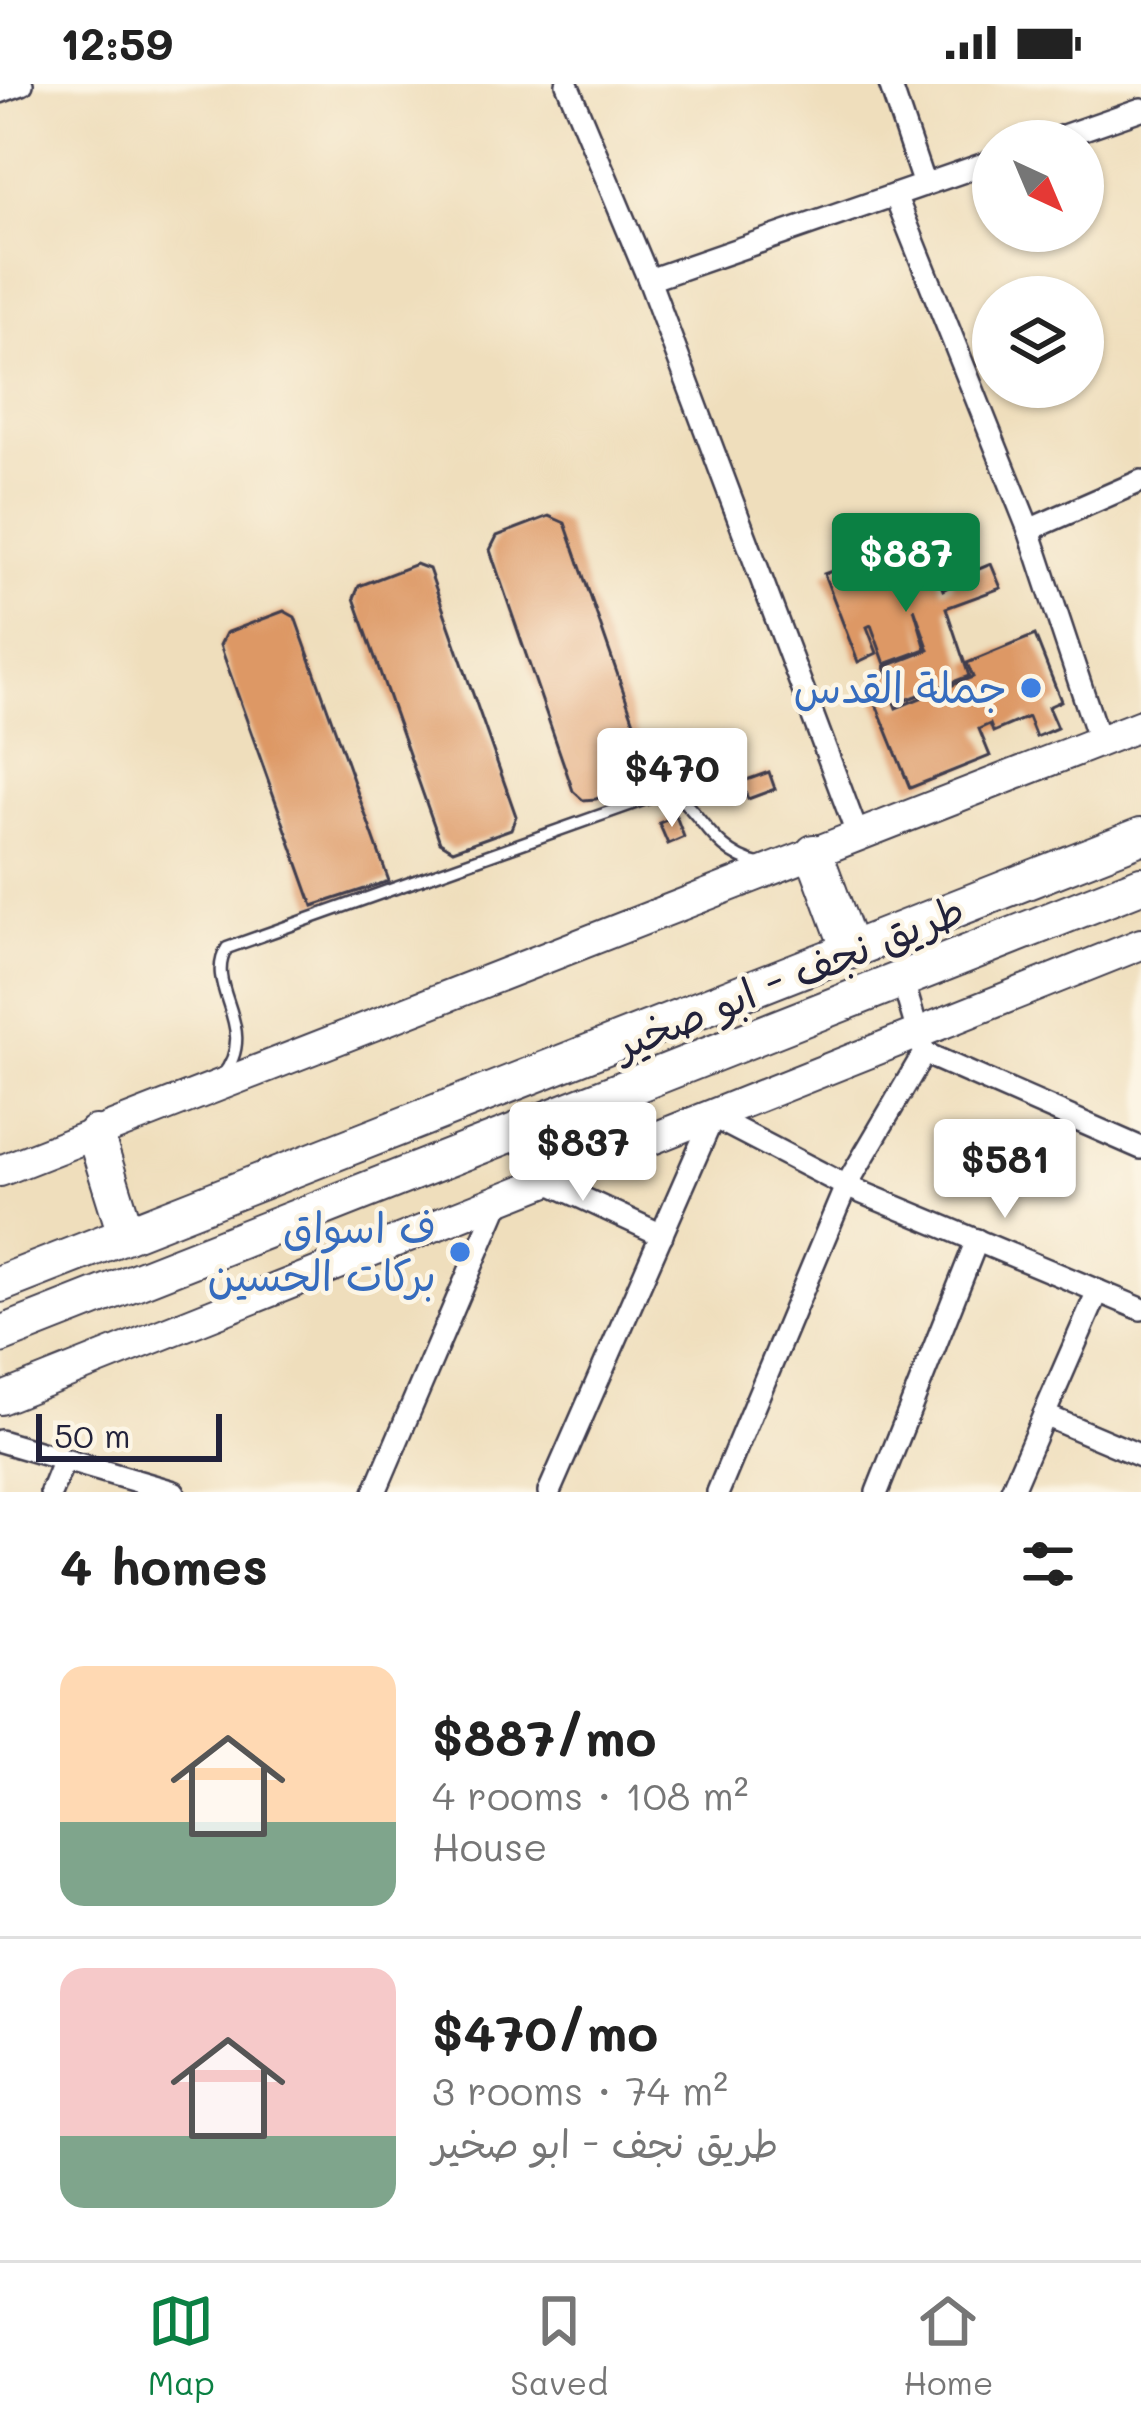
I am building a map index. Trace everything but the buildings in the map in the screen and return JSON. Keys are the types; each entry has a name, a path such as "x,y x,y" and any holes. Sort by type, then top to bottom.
{"highway":[{"name":"طريق نجف - ابو صخير","path":"0,1284 1141,836"},
{"path":"814,853 850,950"},
{"name":"طريق نجف - ابو صخير","path":"0,1335 1141,885"},
{"path":"95,1134 126,1234"}],"main road":[{"path":"0,1171 1141,725"},
{"path":"0,1399 713,1117 921,1043 1141,944"}],"street":[{"path":"0,92 22,84"},
{"path":"567,84 649,280 859,836"},
{"path":"890,84 924,184"},
{"path":"1104,123 1140,112"},
{"path":"649,280 972,167"},
{"path":"895,195 1028,530 1099,741"},
{"path":"1028,530 1141,481"},
{"path":"718,1492 846,1186 921,1043 903,982"},
{"path":"921,1043 1141,1148"},
{"path":"549,1492 713,1117 846,1186 1141,1309"},
{"path":"548,1182 662,1235"},
{"path":"375,1492 499,1202"},
{"path":"878,1492 977,1240"},
{"path":"1011,1492 1098,1291"},
{"path":"1044,1415 1141,1456"},
{"path":"0,1441 174,1492"},
{"path":"51,1492 64,1460"}],"lane":[{"path":"210,1089 233,1061 239,1037 220,966 227,948 663,793 684,798 723,850 774,868"}],"place":[{"name":"جملة القدس","path":"1031,688"},
{"name":"ف اسواق بركات الحسين","path":"460,1252"}]}
